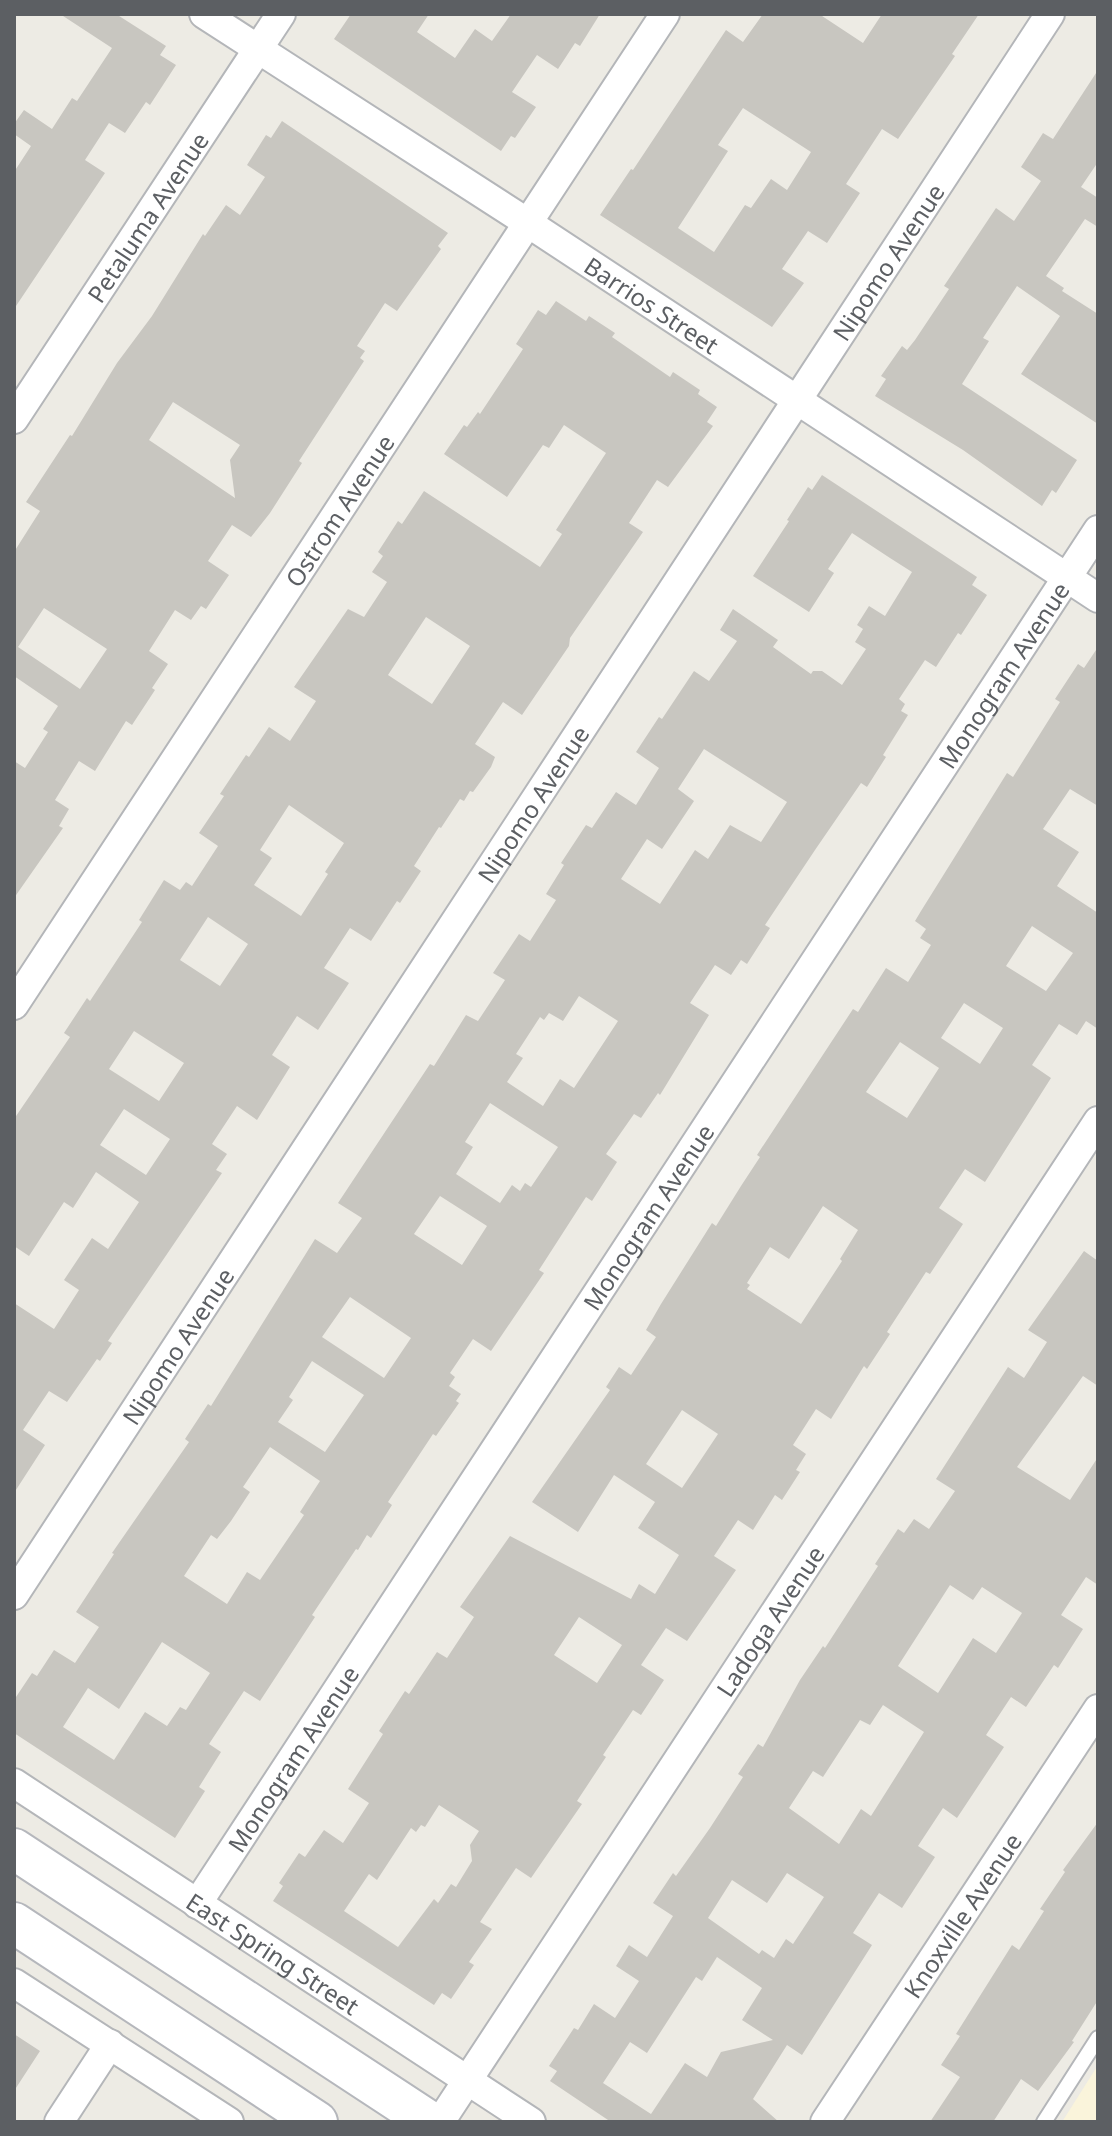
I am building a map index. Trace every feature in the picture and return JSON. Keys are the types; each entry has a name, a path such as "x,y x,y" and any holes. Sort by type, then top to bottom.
{"main road":[{"path":"14,1849 430,2122"},
{"path":"14,1923 317,2122"}],"street":[{"name":"Barrios Street","path":"204,14 1098,598"},
{"name":"Petaluma Avenue","path":"14,419 281,14"},
{"name":"Ostrom Avenue","path":"14,1005 665,14"},
{"name":"Nipomo Avenue","path":"14,1595 1050,14"},
{"name":"Monogram Avenue","path":"197,1904 1098,530"},
{"name":"Ladoga Avenue","path":"440,2122 1098,1121"},
{"name":"Knoxville Avenue","path":"825,2122 1098,1709"},
{"name":"East Spring Street","path":"14,1783 531,2122"},
{"path":"14,1983 229,2122"},
{"path":"59,2122 110,2044"}],"lane":[{"path":"1044,2122 1098,2038"}],"shaded area":[{"path":"1098,2065 1098,2122 1062,2122"}],"building":[{"path":"60,14 116,14 166,46 160,55 176,65 150,105 146,102 125,133 109,123 85,160 105,173 14,309 14,172 31,146 14,134 14,124 24,110 52,129 72,98 77,101 112,48"},
{"path":"351,14 429,14 417,32 455,58 475,29 492,41 511,14 600,14 580,46 575,43 558,69 537,55 512,92 536,107 515,138 511,136 501,151 334,39"},
{"path":"763,14 819,14 863,43 882,14 979,14 952,54 955,56 898,139 882,129 846,184 860,193 827,243 808,231 782,269 804,283 772,327 600,215 726,30 743,42","holes":["743,108 811,152 787,190 771,179 751,208 745,205 714,252 678,228 728,151 718,145"]},
{"path":"1098,70 1098,162 1081,187 1098,198 1098,227 1085,219 1046,276 1064,288 1062,291 1098,314 1098,424 1021,374 1060,316 1017,286 983,338 989,341 962,384 1077,460 1056,493 1052,490 1042,506 963,450 875,396 886,379 881,376 902,346 907,350 915,340 949,289 944,286 996,208 1014,221 1041,181 1021,167 1043,133 1053,139"},
{"path":"282,121 448,233 438,246 441,249 397,311 385,303 357,346 365,351 360,358 364,361 299,461 302,463 270,513 251,537 232,525 208,561 229,575 206,609 201,606 191,620 175,610 149,651 168,664 152,688 155,690 132,725 126,721 95,771 79,761 55,800 69,809 59,826 63,828 14,898 14,761 25,768 48,732 43,729 58,706 14,676 14,552 40,511 26,502 117,363 152,316 203,234 205,236 226,205 240,215 265,177 247,165 266,135 271,138","holes":["173,402 240,445 230,460 235,498 149,440","44,608 107,649 80,689 18,647"]},
{"path":"556,301 586,321 589,316 615,333 612,337 670,377 673,372 700,390 698,394 717,407 707,422 713,426 668,487 657,480 629,523 643,532 570,638 569,646 522,715 503,702 475,744 495,757 491,767 473,792 470,791 464,801 460,799 439,827 414,866 421,871 400,903 397,901 371,941 350,928 324,968 349,983 318,1030 297,1016 272,1055 290,1067 257,1120 237,1106 212,1144 227,1154 216,1170 222,1173 108,1341 112,1343 67,1402 49,1391 23,1430 45,1445 14,1493 14,1303 54,1329 79,1290 64,1280 92,1238 108,1249 139,1202 96,1172 73,1208 64,1202 29,1256 14,1246 14,1119 70,1037 64,1033 87,998 90,1001 142,922 139,920 164,880 180,890 186,882 192,886 218,846 199,833 246,755 249,757 269,727 290,741 316,701 294,687 348,609 364,617 387,582 372,572 383,556 378,552 398,521 402,524 424,491 540,567 562,534 556,530 606,453 564,425 549,448 543,445 507,497 444,454 464,425 467,427 478,412 480,414 523,349 516,344 538,310 546,315","holes":["426,617 470,646 432,704 388,675","289,805 344,843 301,916 254,885 272,858 260,850","208,917 248,944 220,986 180,960","134,1031 184,1063 159,1101 109,1069","124,1109 170,1139 146,1175 100,1145"]},
{"path":"822,475 977,577 972,585 987,595 936,667 925,660 899,699 905,704 901,711 908,715 883,755 886,757 867,787 861,783 815,850 765,925 770,928 747,964 741,960 731,975 715,965 690,1003 709,1015 660,1095 658,1093 641,1118 634,1114 606,1154 617,1162 592,1201 586,1197 539,1270 544,1273 491,1351 473,1339 450,1373 455,1377 449,1386 461,1394 456,1401 459,1403 436,1436 433,1434 388,1502 392,1505 371,1538 367,1535 356,1549 260,1701 244,1691 209,1744 221,1752 199,1787 205,1791 175,1838 14,1733 14,1700 32,1673 37,1676 54,1650 75,1663 99,1627 76,1612 112,1553 189,1442 185,1439 208,1404 211,1406 315,1239 337,1253 362,1218 338,1203 466,1015 478,1021 505,980 493,973 519,934 530,941 556,900 546,894 564,865 561,863 586,825 592,828 616,792 636,805 659,768 636,752 694,671 709,681 737,641 720,630 733,609 778,640 773,647 811,674 822,671 842,685 866,649 855,642 863,629 857,625 869,606 885,616 912,572 852,533 828,569 834,573 809,612 753,576 808,487 812,490","holes":["704,749 787,802 761,842 730,825 708,859 695,850 660,904 621,879 647,839 662,849 694,801 678,789","579,996 618,1021 574,1088 560,1079 543,1106 507,1082 523,1058 516,1054 540,1017 544,1020 549,1013 563,1021","490,1103 558,1147 531,1187 525,1183 520,1191 512,1185 500,1203 456,1174 473,1147 465,1142","440,1196 487,1226 462,1265 414,1234","350,1297 411,1338 384,1378 322,1337","312,1361 364,1395 325,1452 278,1422 293,1400 289,1397","270,1447 320,1481 300,1512 304,1515 260,1580 247,1572 227,1604 184,1576 211,1535 217,1539 250,1492 243,1487","162,1642 210,1673 186,1710 180,1707 167,1726 145,1712 114,1760 63,1727 88,1688 119,1709"]},
{"path":"1098,647 1098,806 1070,789 1043,829 1079,852 1057,886 1098,913 1098,1029 1086,1021 1077,1035 1059,1024 1032,1065 1051,1078 985,1182 965,1169 939,1208 963,1224 930,1274 926,1272 887,1332 890,1334 867,1369 864,1366 831,1419 816,1409 793,1445 806,1454 796,1470 800,1472 782,1500 775,1495 753,1530 738,1520 714,1556 736,1570 687,1641 666,1628 641,1665 664,1680 641,1715 633,1710 577,1801 582,1804 531,1878 516,1868 480,1922 492,1929 469,1962 474,1965 451,1999 442,1993 434,2005 273,1901 283,1886 279,1883 299,1853 305,1857 324,1830 343,1843 369,1803 348,1789 383,1734 379,1731 405,1691 409,1694 437,1652 447,1658 474,1617 460,1607 510,1536 631,1599 639,1584 655,1594 679,1555 638,1528 655,1502 614,1475 578,1532 532,1502 610,1390 606,1387 619,1367 631,1375 656,1337 646,1330 661,1304 712,1223 716,1226 760,1157 757,1155 853,1009 858,1012 886,968 908,982 931,945 920,938 926,929 915,921 1007,773 1013,777 1060,702 1055,699 1078,664 1084,668","holes":["1032,926 1073,953 1046,991 1006,966","964,1003 1003,1028 980,1064 941,1038","900,1042 939,1068 907,1118 866,1092","823,1206 858,1230 801,1324 747,1289 750,1285 747,1283 770,1247 789,1259","682,1410 718,1434 682,1488 646,1464","579,1617 622,1645 597,1683 554,1655","439,1805 479,1831 470,1845 472,1861 456,1887 451,1884 438,1903 434,1899 398,1947 344,1911 369,1874 377,1880 411,1828 416,1832 421,1825 425,1827"]},
{"path":"1084,1251 1098,1261 1098,1386 1083,1376 1017,1467 1070,1500 1098,1457 1098,1585 1086,1577 1061,1615 1083,1629 1058,1668 1054,1665 1026,1707 1011,1697 986,1735 1004,1747 957,1818 943,1808 918,1846 935,1857 902,1908 879,1893 853,1933 872,1945 802,2055 787,2045 753,2099 779,2122 611,2122 550,2081 557,2071 549,2066 594,2004 615,2018 639,1981 616,1966 629,1945 647,1957 673,1916 653,1903 710,1828 743,1777 738,1774 758,1744 763,1747 800,1680 823,1646 825,1648 898,1529 904,1533 914,1519 929,1529 955,1491 936,1479 1008,1367 1024,1378 1047,1342 1028,1330","holes":["950,1585 973,1600 982,1587 1022,1613 996,1653 973,1638 938,1693 898,1666","883,1705 924,1732 871,1816 861,1809 839,1844 789,1808 813,1771 823,1777 860,1720 870,1725","787,1873 824,1897 793,1944 786,1939 774,1958 762,1950 759,1954 708,1918 732,1880 767,1903","717,1957 762,1988 742,2020 773,2040 721,2052 707,2077 685,2063 651,2114 603,2083 630,2042 647,2053 696,1977 702,1981"]},
{"path":"1098,1822 1098,2000 1074,2042 1038,2091 1021,2079 993,2122 930,2122 960,2077 941,2065 960,2036 956,2034 1012,1945 1019,1950 1044,1911 1040,1909 1065,1872 1063,1870"},
{"path":"14,2034 40,2051 14,2091"}]}
